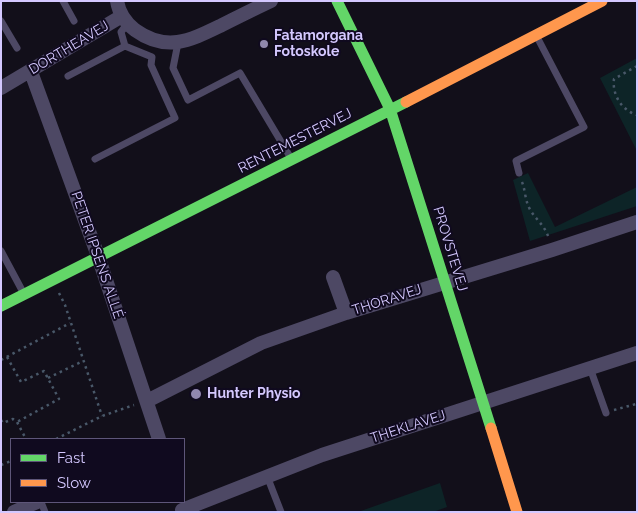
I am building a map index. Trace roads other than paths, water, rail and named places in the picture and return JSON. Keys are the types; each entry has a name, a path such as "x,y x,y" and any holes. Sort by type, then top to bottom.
{"street":[{"name":"DORTHEAVEJ","path":"1,88 125,20 117,1"},
{"path":"125,20 142,35 153,40 178,42 192,39 271,1"},
{"name":"PROVSTEVEJ","path":"337,1 390,109 517,512"},
{"name":"RENTEMESTERVEJ","path":"1,306 602,1"},
{"name":"PETER IPSENS ALLÉ","path":"30,72 98,256 160,438"},
{"name":"THORAVEJ","path":"147,401 261,343 346,313 637,222"},
{"path":"333,277 346,313"},
{"name":"THEKLAVEJ","path":"182,508 322,455 637,353"},
{"path":"14,512 36,503"}],"lane":[{"path":"63,1 74,21"},
{"path":"125,20 121,32 125,46"},
{"path":"1,21 18,48"},
{"path":"519,173 516,161 584,127 536,35"},
{"path":"178,42 173,68 188,100 240,73 292,160"},
{"path":"68,76 125,46 152,57 151,65 175,118 95,159"},
{"path":"1,251 24,294"},
{"path":"590,368 606,413"},
{"path":"267,476 281,512"}],"place":[{"name":"Fatamorgana Fotoskole","path":"264,44"},
{"name":"Hunter Physio","path":"196,394"}]}
